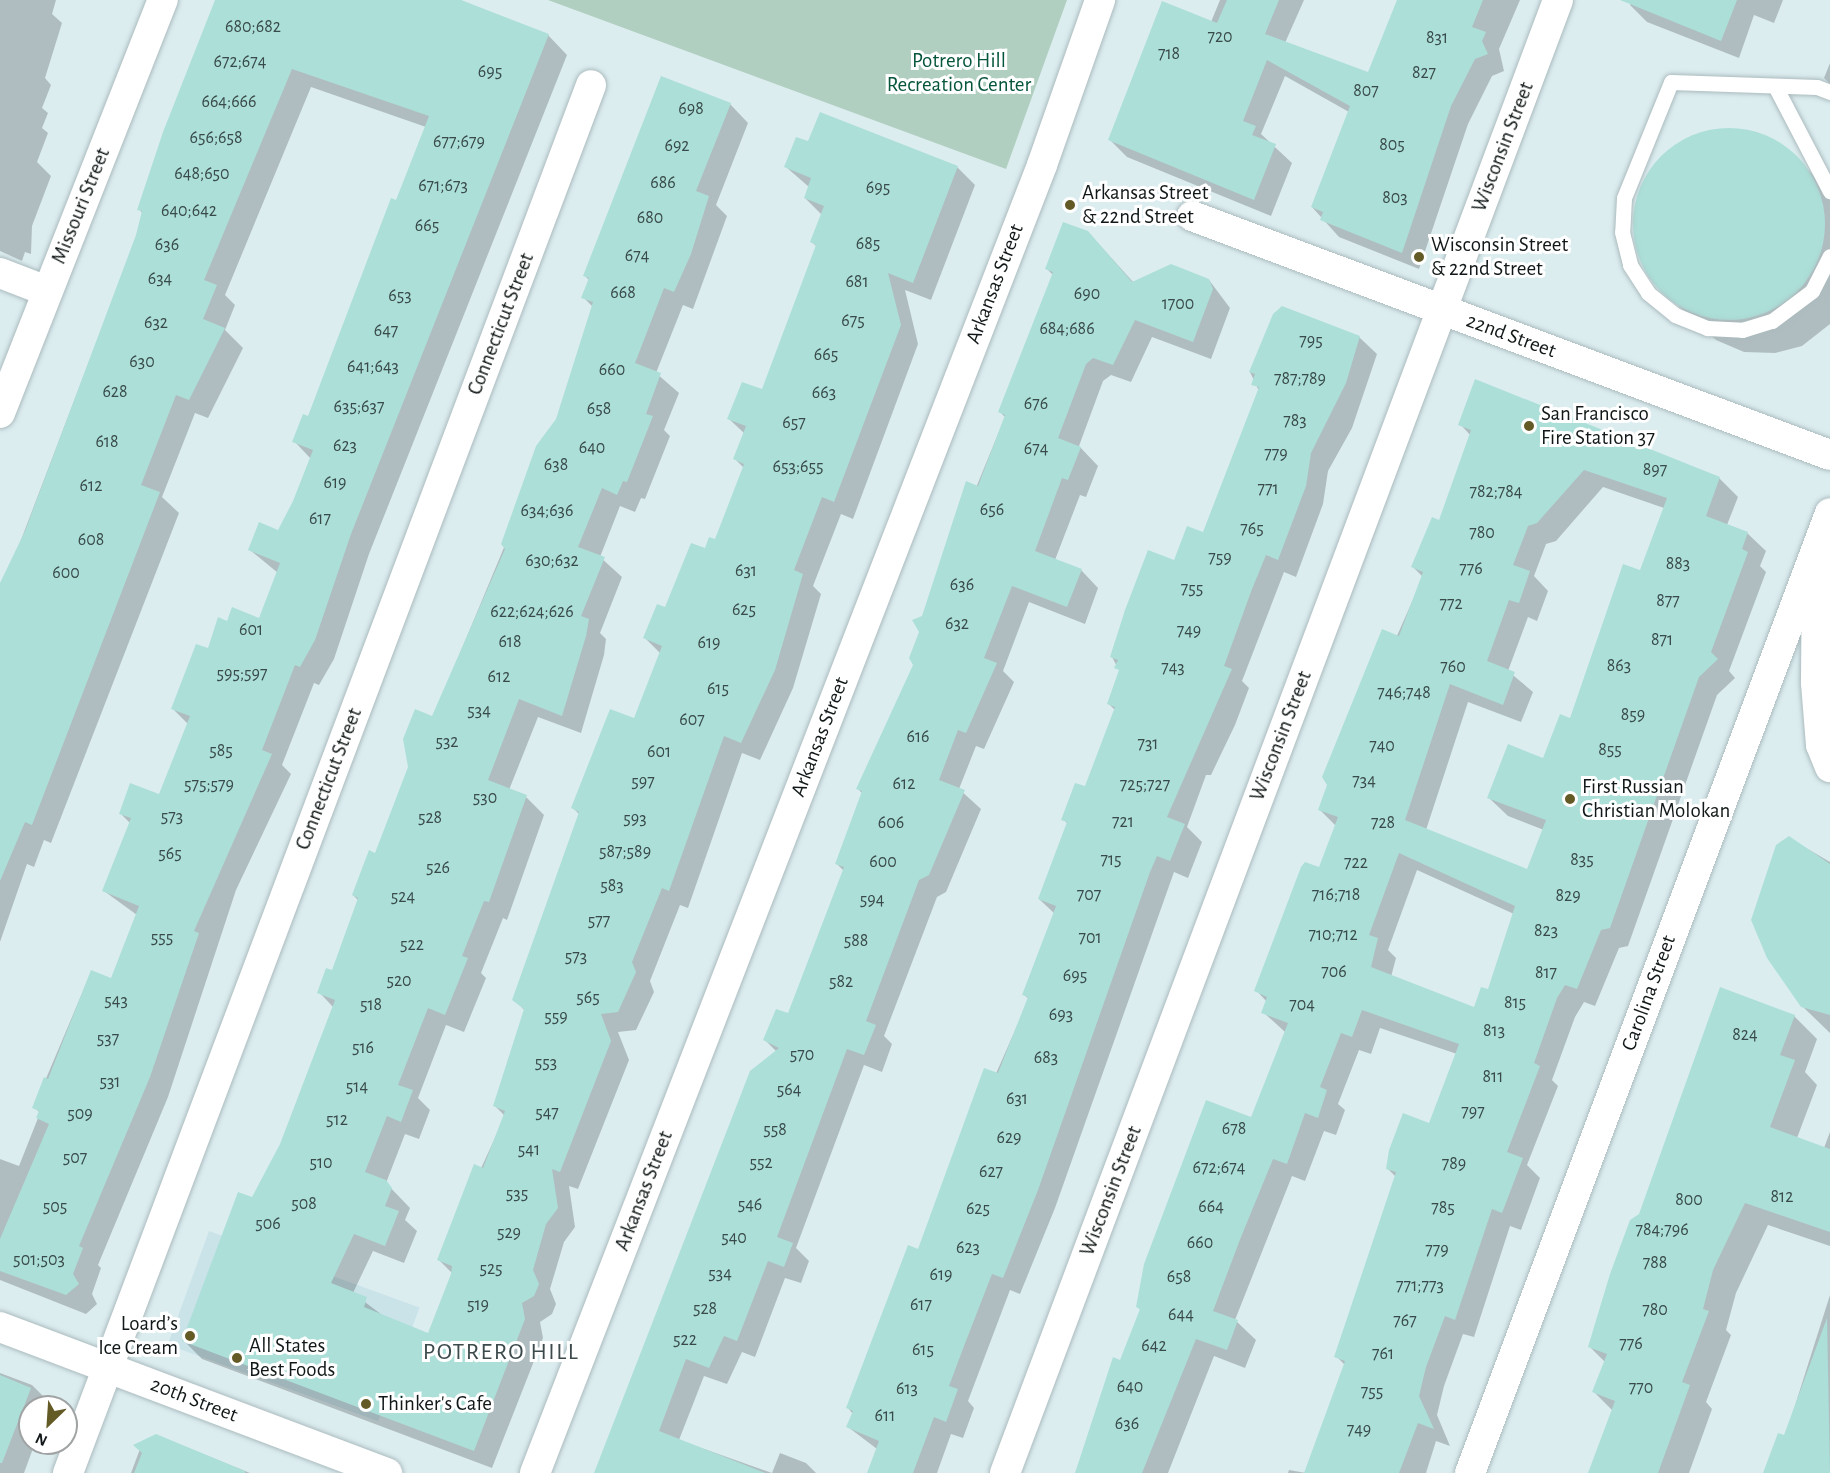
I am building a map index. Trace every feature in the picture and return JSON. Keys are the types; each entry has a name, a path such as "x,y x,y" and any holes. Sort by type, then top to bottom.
{"street":[{"name":"Missouri Street","path":"0,413 163,0"},
{"name":"Arkansas Street","path":"535,1473 1042,165 1100,0"},
{"name":"Wisconsin Street","path":"1005,1473 1558,0"},
{"name":"Connecticut Street","path":"68,1473 591,85"},
{"name":"22nd Street","path":"1192,216 1830,455"},
{"path":"0,273 47,291"},
{"name":"Carolina Street","path":"1470,1473 1830,513"},
{"path":"1817,543 1816,683 1821,745 1830,767"},
{"name":"20th Street","path":"0,1327 387,1473"}],"lane":[{"path":"1830,92 1775,86 1671,82 1624,198 1622,232 1630,265 1648,293 1675,315 1707,328 1742,330 1772,321 1799,305 1823,275 1830,256"},
{"path":"1775,86 1830,191"}],"shaded area":[{"path":"209,1231 419,1308 378,1421 168,1345"}],"green space":[{"name":"Potrero Hill Recreation Center","path":"548,0 1067,0 1006,169"}],"building":[{"path":"215,0 461,0 549,34 351,534 315,640 300,667 295,665 262,750 272,754 194,931 199,933 150,1077 79,1246 83,1248 73,1274 79,1284 66,1295 0,1271 0,1239 49,1124 36,1118 39,1111 32,1108 44,1077 48,1079 91,970 111,978 139,906 102,891 131,818 119,814 130,783 159,794 190,716 171,709 196,644 208,648 218,617 227,621 232,607 259,618 280,563 248,550 259,522 278,530 293,501 313,450 292,442 303,414 308,416 391,198 396,200 429,116 292,69 204,280 217,285 203,319 225,328 189,400 176,395 141,485 160,492 32,825 25,822 0,881 0,583 25,531 136,235 142,211 137,210 163,132"},
{"path":"1227,0 1279,0 1265,34 1368,72 1397,0 1483,0 1472,27 1486,32 1482,41 1488,54 1475,59 1451,106 1402,253 1320,220 1323,212 1311,207 1350,106 1267,60 1243,121 1256,126 1252,135 1276,144 1254,200 1108,140 1162,1 1217,23"},
{"path":"1620,0 1737,0 1721,41"},
{"path":"661,76 731,103 696,191 709,196 691,254 674,292 664,288 635,363 661,373 646,414 653,416 627,482 623,481 617,495 602,488 578,547 605,557 581,616 589,619 586,636 562,716 519,699 488,780 527,795 489,902 484,901 462,956 468,958 445,1015 428,1008 398,1085 413,1090 401,1122 387,1116 365,1172 386,1180 392,1188 385,1206 399,1211 385,1246 354,1234 331,1283 367,1297 364,1307 428,1333 452,1266 437,1260 474,1164 483,1168 505,1111 493,1106 524,1009 512,1000 579,812 571,808 610,709 634,718 662,646 643,638 657,604 665,607 691,543 705,548 709,537 715,539 744,464 733,459 746,426 727,419 742,382 762,389 816,245 810,242 824,206 804,198 811,178 784,167 796,137 808,141 820,112 958,166 913,283 888,273 901,325 834,502 822,497 794,570 803,574 775,670 741,743 724,736 669,891 662,888 632,962 636,972 618,1012 601,1014 611,1041 560,1172 552,1169 558,1208 546,1224 533,1270 539,1284 534,1296 522,1303 525,1319 474,1451 182,1341 238,1192 252,1197 280,1144 335,1000 317,993 326,968 332,970 358,898 352,895 369,850 375,853 408,767 403,739 415,709 432,716 505,549 501,544 536,446 556,419 593,302 581,298 589,278 583,276"},
{"path":"1729,128 1766,135 1797,156 1818,187 1825,224 1818,261 1797,292 1766,313 1729,320 1692,313 1661,292 1640,261 1633,224 1640,187 1661,156 1692,135"},
{"path":"1063,222 1088,231 1132,282 1171,264 1209,279 1213,289 1193,342 1135,320 1113,365 1093,358 1086,364 1058,438 1081,447 1068,480 1062,478 1035,551 1082,569 1067,607 1012,586 984,658 997,663 966,733 958,730 939,780 965,790 929,875 919,880 866,1021 876,1025 864,1055 847,1049 777,1237 793,1243 784,1267 768,1261 737,1341 724,1336 709,1368 686,1359 659,1431 765,1473 594,1473 750,1071 779,1048 763,1040 776,1009 788,1013 844,867 835,864 862,791 856,789 913,665 909,658 919,632 912,620 922,616 966,481 978,486 1005,415 998,412 1053,272 1045,269"},
{"path":"1282,306 1360,336 1346,383 1311,453 1306,486 1278,560 1266,555 1252,589 1224,666 1232,669 1167,817 1185,824 1170,861 1157,856 1150,872 1038,1190 1003,1278 992,1274 949,1386 958,1389 946,1422 934,1417 913,1473 867,1473 879,1441 846,1427 853,1411 846,1408 908,1245 918,1249 984,1068 998,1073 1028,997 1022,995 1056,906 1038,899 1067,822 1061,820 1075,783 1085,786 1115,707 1107,704 1119,670 1114,668 1118,660 1110,657 1125,610 1148,550 1174,560 1187,526 1203,532 1259,387 1251,385 1255,374 1249,372 1273,314"},
{"path":"1475,379 1720,477 1706,516 1748,532 1742,549 1748,552 1711,652 1718,659 1699,677 1610,928 1601,930 1577,989 1565,985 1557,998 1534,1063 1540,1066 1507,1152 1523,1158 1502,1213 1492,1209 1455,1320 1445,1316 1426,1367 1419,1396 1434,1429 1418,1423 1399,1473 1304,1473 1345,1361 1334,1357 1396,1172 1386,1169 1389,1150 1403,1113 1429,1123 1459,1044 1362,1010 1352,1037 1341,1033 1320,1087 1327,1090 1318,1118 1305,1113 1287,1164 1273,1159 1241,1237 1213,1311 1238,1320 1227,1350 1196,1339 1142,1473 1075,1473 1113,1357 1120,1360 1140,1309 1136,1307 1144,1264 1206,1100 1251,1117 1288,1023 1261,1013 1267,997 1254,991 1301,867 1305,862 1319,867 1338,817 1318,810 1327,785 1322,777 1382,629 1399,636 1423,572 1411,567 1432,517 1439,520 1471,430 1458,425","holes":["1584,470 1667,498 1640,570 1623,564 1570,718 1560,714 1543,758 1508,744 1487,798 1546,820 1527,869 1405,820 1450,684 1503,705 1515,672 1487,661 1509,600 1519,603 1530,571 1513,565 1528,526 1537,523","1399,853 1515,906 1488,989 1481,987 1474,1007 1371,967 1378,938 1369,935"]},
{"path":"1789,836 1830,864 1830,1015 1801,1007 1767,958 1751,920 1776,845"},
{"path":"1720,987 1795,1015 1780,1055 1795,1060 1770,1127 1830,1149 1830,1232 1745,1203 1713,1270 1703,1309 1709,1311 1682,1382 1690,1385 1658,1473 1588,1473 1615,1401 1592,1392 1607,1354 1588,1347 1610,1274 1630,1220 1639,1214"},
{"path":"1827,1318 1830,1473 1763,1473 1778,1433 1784,1435"},
{"path":"0,1375 31,1388 28,1395 18,1395 18,1422 2,1463 0,1463"},
{"path":"156,1434 245,1471 245,1473 134,1473 142,1453 133,1445"}],"place":[{"name":"Arkansas Street & 22nd Street","path":"1070,205"},
{"name":"Wisconsin Street & 22nd Street","path":"1419,257"},
{"name":"San Francisco Fire Station 37","path":"1529,426"},
{"name":"First Russian Christian Molokan","path":"1570,799"},
{"name":"Loard’s Ice Cream","path":"190,1336"},
{"name":"All States Best Foods","path":"237,1358"},
{"name":"Thinker's Cafe","path":"366,1404"}],"district":[{"name":"POTRERO HILL","path":"501,1353"}]}
